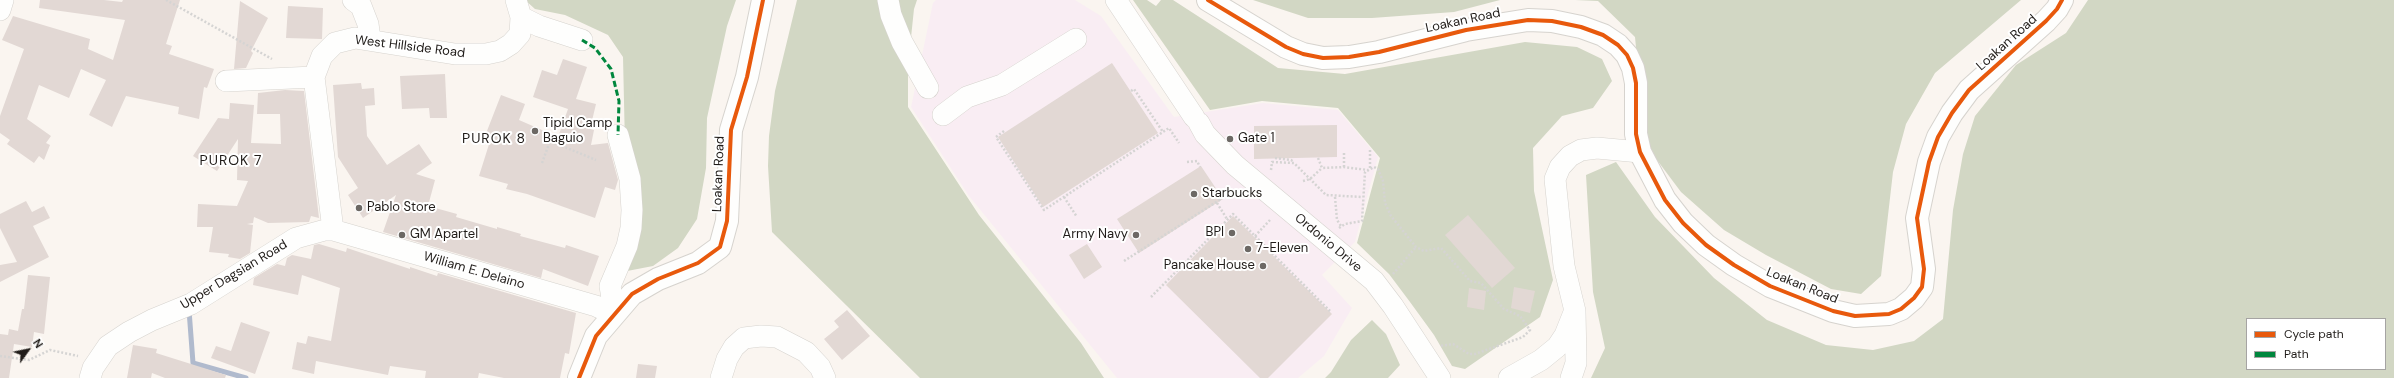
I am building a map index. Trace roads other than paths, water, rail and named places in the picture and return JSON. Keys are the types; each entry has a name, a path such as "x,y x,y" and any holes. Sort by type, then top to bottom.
{"main road":[{"name":"Loakan Road","path":"579,378 596,336 616,311 646,285 698,263 711,256 720,247 728,221 731,130 747,77 763,0"},
{"name":"Loakan Road","path":"1208,0 1286,47 1303,54 1323,58 1349,57 1379,52 1460,31 1528,20 1566,24 1604,35 1618,45 1627,55 1633,68 1636,83 1636,134 1640,152 1665,200 1684,223 1706,245 1734,265 1770,286 1833,311 1856,316 1888,314 1901,308 1914,298 1922,287 1924,269 1917,218 1929,162 1938,136 1952,113 1970,90 2046,21 2057,10 2062,0"}],"street":[{"path":"0,10 3,0"},
{"path":"353,0 361,6 368,24 370,40"},
{"path":"888,0 891,15 902,42 928,88"},
{"name":"Ordonio Drive","path":"1116,0 1206,134 1235,166 1374,281 1393,306 1440,378"},
{"path":"519,8 539,26 582,40"},
{"name":"West Hillside Road","path":"333,230 314,77 322,56 335,43 344,39 370,40 455,54 486,54 500,51 511,44 520,34 519,8"},
{"path":"943,115 967,97 1002,85 1076,39"},
{"path":"226,81 314,77"},
{"path":"616,311 610,286 627,246 631,228 632,210 630,179 618,135"},
{"path":"1571,378 1576,363 1575,311 1564,266 1555,178 1560,167 1570,156 1581,150 1597,148 1640,152"},
{"name":"William E. Delaino","path":"333,230 616,311"},
{"name":"Upper Dagsian Road","path":"90,378 93,368 108,346 129,332 152,320 191,304 296,238 333,230"},
{"path":"1509,378 1541,360 1557,347 1565,335 1575,311"},
{"path":"721,378 727,359 734,347 744,338 761,336 777,337 806,352 820,367 825,378"}],"waterway":[{"path":"189,310 193,363 246,378"}],"place":[{"name":"Tipid Camp Baguio","path":"535,131"},
{"name":"Gate 1","path":"1230,139"},
{"name":"Starbucks","path":"1194,194"},
{"name":"Pablo Store","path":"359,208"},
{"name":"BPI","path":"1232,233"},
{"name":"GM Apartel","path":"402,235"},
{"name":"Army Navy","path":"1136,235"},
{"name":"7-Eleven","path":"1248,249"},
{"name":"Pancake House","path":"1263,266"}],"district":[{"name":"PUROK 8","path":"494,139"},
{"name":"PUROK 7","path":"231,161"}]}
